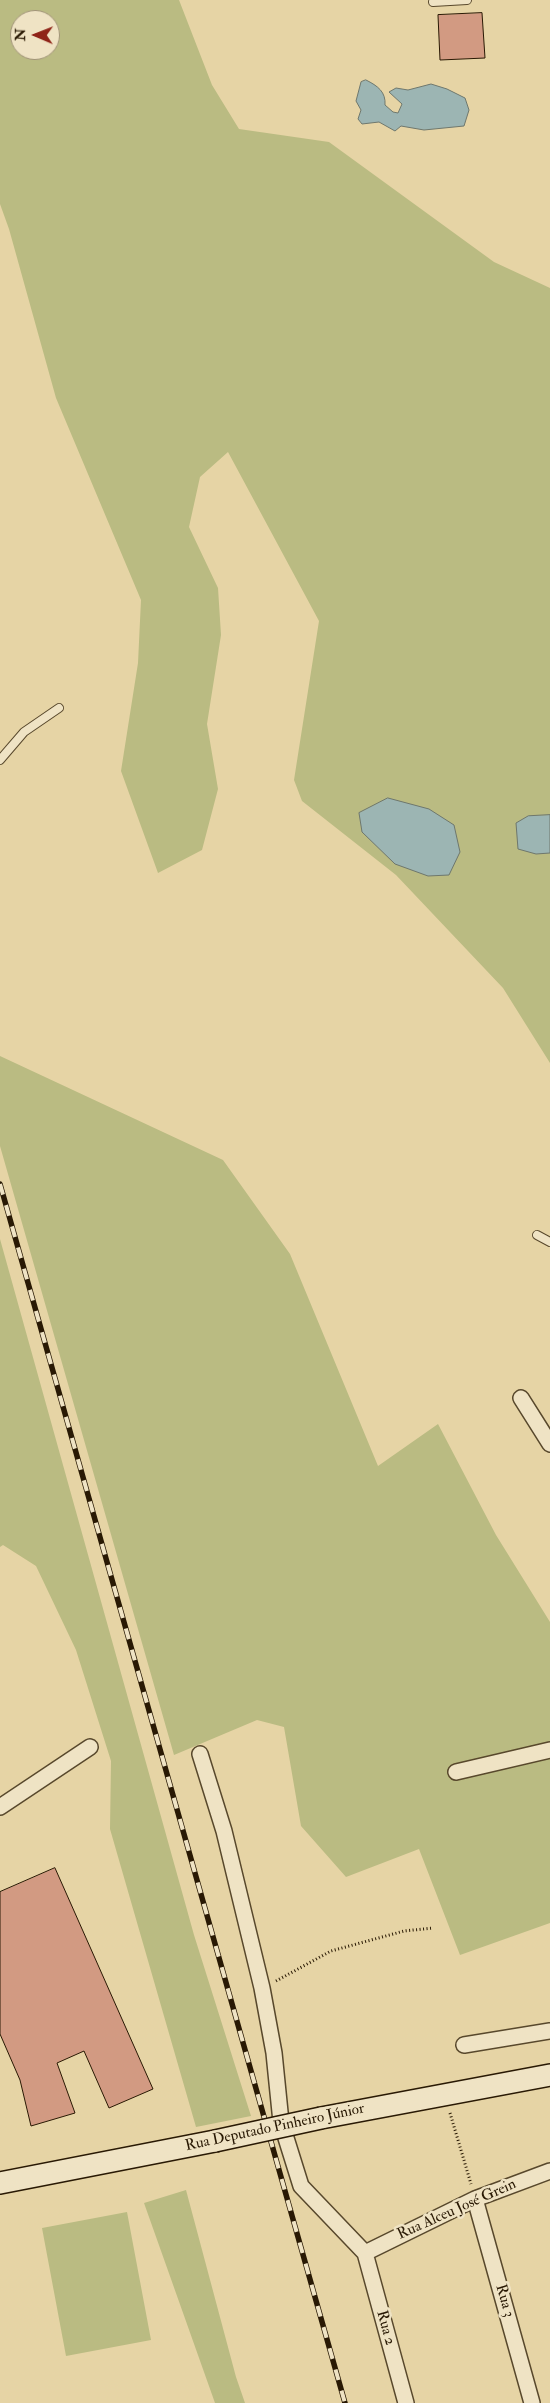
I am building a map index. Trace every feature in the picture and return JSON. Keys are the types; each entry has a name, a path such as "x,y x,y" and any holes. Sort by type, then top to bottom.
{"street":[{"path":"521,1398 550,1444"},
{"path":"0,1807 90,1747"},
{"path":"456,1772 550,1750"},
{"path":"200,1754 224,1831 262,1988 274,2054 281,2122 301,2186 364,2253"},
{"path":"464,2045 550,2031"},
{"name":"Rua Deputado Pinheiro Júnior","path":"0,2183 215,2141 321,2118 550,2075"},
{"name":"Rua Alceu José Grein","path":"364,2253 475,2199 550,2171"},
{"name":"Rua 3","path":"475,2199 532,2403"},
{"name":"Rua 2","path":"364,2253 406,2403"}],"lane":[{"path":"433,2 467,0"},
{"path":"0,760 24,732 59,708"},
{"path":"537,1235 550,1242"}],"path":[{"path":"262,1988 331,1951 404,1931 433,1928"},
{"path":"444,2094 475,2199"}],"green space":[{"path":"0,0 179,0 212,85 239,129 329,142 494,262 550,288 550,1063 503,988 396,875 302,801 294,780 319,621 228,452 200,477 189,527 218,588 221,635 207,724 218,789 202,850 158,873 121,771 138,663 141,600 56,398 9,229 0,204"},
{"path":"0,1056 223,1160 290,1254 378,1466 438,1424 496,1535 550,1622 550,1923 460,1955 419,1849 346,1877 301,1826 284,1727 257,1720 174,1755 0,1146"},
{"path":"0,1239 194,1935 251,2116 196,2127 110,1829 111,1761 76,1650 36,1566 3,1545 0,1547"},
{"path":"186,2190 236,2377 245,2403 215,2403 144,2203"},
{"path":"127,2212 151,2340 66,2356 42,2228"}],"water":[{"path":"366,80 383,93 385,105 393,112 398,113 402,104 389,92 396,88 408,90 431,84 447,89 465,98 469,110 464,126 424,130 401,126 395,131 379,122 362,124 358,119 361,110 356,101 361,82"},
{"path":"388,798 429,809 454,825 460,852 449,875 428,876 395,864 362,832 359,813"},
{"path":"550,815 550,853 536,854 518,849 516,823 528,816"}],"building":[{"path":"482,13 485,58 440,60 438,15"},
{"path":"55,1868 153,2089 109,2108 84,2051 57,2063 75,2113 31,2126 20,2080 0,2034 0,1892"}],"railway":[{"path":"0,1184 345,2403"}]}
